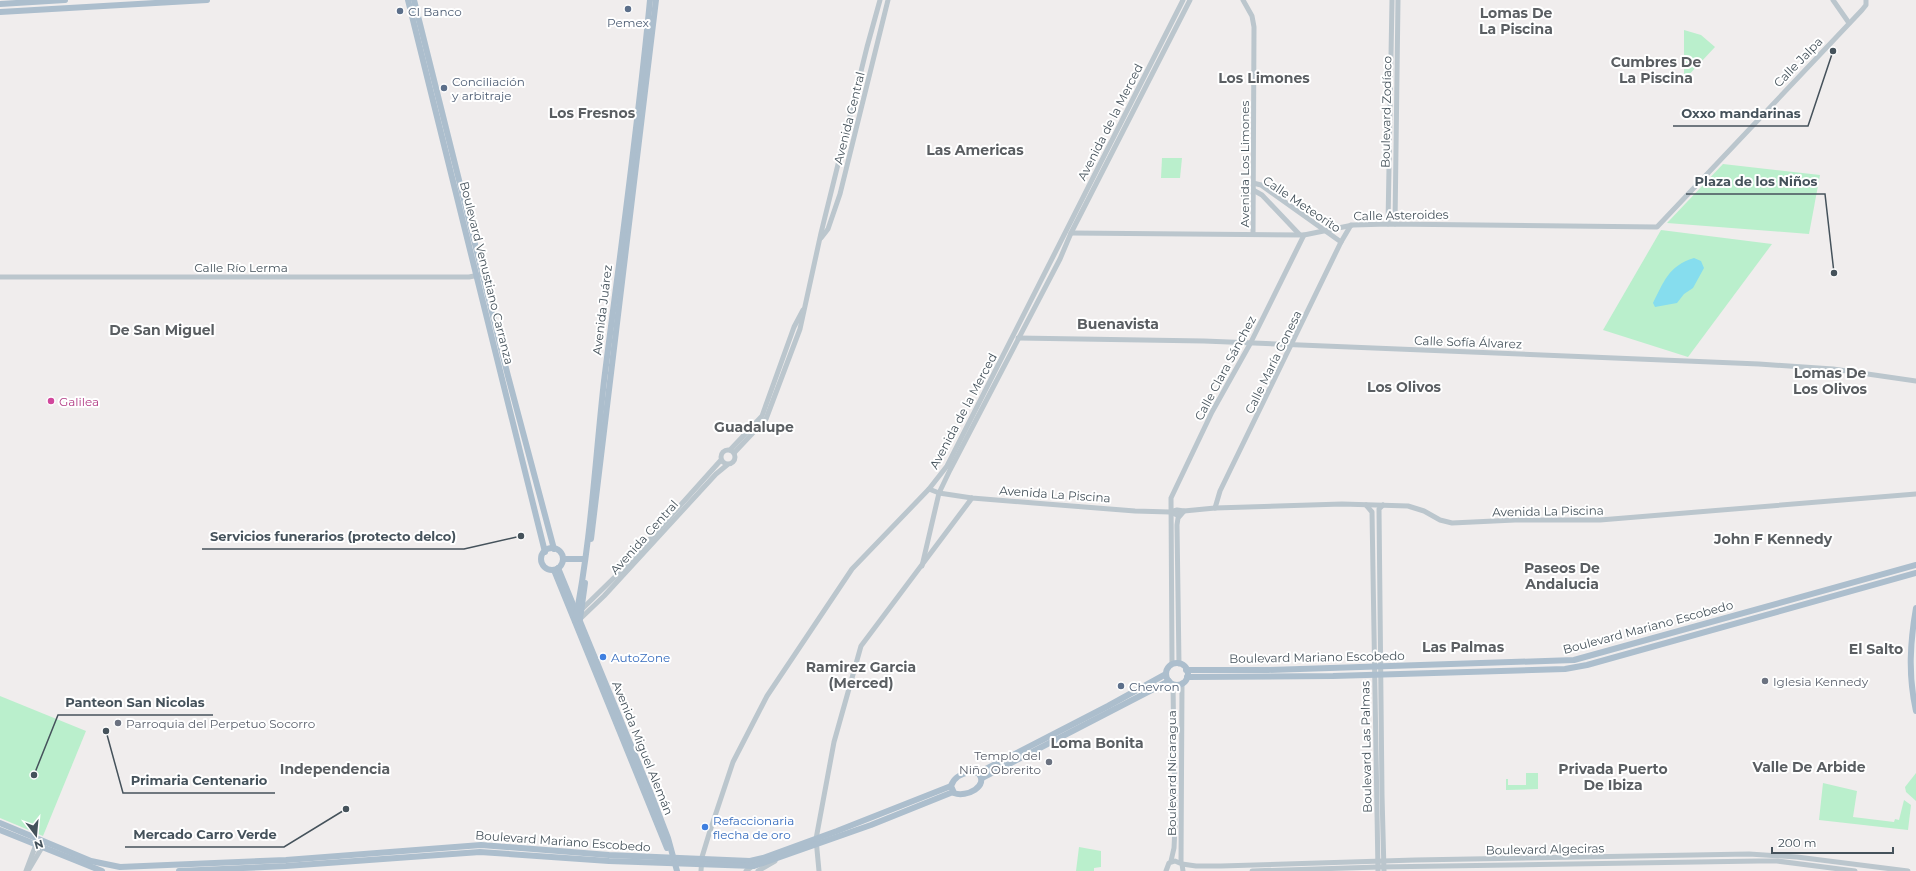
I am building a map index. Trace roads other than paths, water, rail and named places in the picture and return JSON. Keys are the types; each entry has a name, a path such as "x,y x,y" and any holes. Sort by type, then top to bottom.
{"main road":[{"path":"0,4 65,0"},
{"path":"0,12 207,0"},
{"name":"Boulevard Venustiano Carranza","path":"408,0 545,552"},
{"name":"Boulevard Venustiano Carranza","path":"414,0 482,273 554,549"},
{"name":"Avenida Juárez","path":"577,616 635,144 650,0"},
{"name":"Avenida Juárez","path":"577,616 621,302 656,0"},
{"path":"554,549 560,552 563,559 556,569 548,569 543,565 541,559 545,552 554,549"},
{"path":"563,559 585,559"},
{"name":"Boulevard Mariano Escobedo","path":"1186,670 1268,670 1565,662 1614,650 1916,565"},
{"name":"Avenida Miguel Alemán","path":"556,569 577,616 668,838 677,871"},
{"name":"Boulevard Mariano Escobedo","path":"1187,677 1555,670 1576,667 1916,573"},
{"path":"1916,608 1910,645 1910,672 1916,711"},
{"name":"Avenida Miguel Alemán","path":"577,616 664,840 673,871"},
{"path":"980,775 980,785 970,793 959,794 952,789 954,779 960,775 969,772 980,775 1171,683 1182,683 1187,677 1186,670 1176,664 1168,668 1166,674 1121,700 980,775"},
{"path":"1166,674 1171,683"},
{"path":"630,776 638,776"},
{"name":"Boulevard Mariano Escobedo","path":"179,871 286,866 480,852 754,866 952,789"},
{"name":"Boulevard Mariano Escobedo","path":"0,823 98,864 137,869 286,860 481,845 609,858 739,862 760,859 816,842"},
{"path":"0,830 102,871"}],"street":[{"name":"Avenida Central","path":"732,452 766,419 800,329 804,307 880,0"},
{"name":"Avenida Central","path":"821,238 828,229 840,194 888,0"},
{"name":"Avenida de la Merced","path":"701,871 704,849 733,762 767,696 852,569 929,489 947,466 1183,0"},
{"name":"Avenida de la Merced","path":"922,566 939,493 1060,259 1071,233 1190,0"},
{"name":"Avenida Los Limones","path":"1243,0 1252,16 1254,27 1252,183 1253,234"},
{"name":"Boulevard Zodíaco","path":"1388,224 1392,0"},
{"name":"Boulevard Zodíaco","path":"1395,224 1398,0"},
{"path":"1833,0 1849,23"},
{"name":"Calle Jalpa","path":"1660,225 1775,100 1864,7 1866,0"},
{"path":"878,8 885,9"},
{"name":"Calle Meteorito","path":"1252,183 1266,188 1325,232 1341,242"},
{"name":"Calle Meteorito","path":"1253,190 1262,195 1302,235"},
{"path":"832,192 840,194"},
{"name":"Calle Asteroides","path":"1071,233 1302,235 1325,232 1351,225 1395,224 1627,227 1654,227 1660,225"},
{"name":"Calle María Conesa","path":"1215,508 1220,491 1292,346 1341,242 1351,225"},
{"name":"Calle Clara Sánchez","path":"1170,512 1170,502 1173,494 1212,412 1250,344 1302,235"},
{"name":"Calle Río Lerma","path":"0,277 469,277 482,273"},
{"name":"Calle Sofía Álvarez","path":"1018,338 1204,341 1292,346 1787,366 1833,369 1916,381"},
{"path":"726,450 732,452 735,461 727,465 721,460 722,453 726,450"},
{"name":"Avenida Central","path":"577,616 625,567 721,460"},
{"name":"Avenida Central","path":"577,616 604,596 716,474 727,465"},
{"name":"Avenida La Piscina","path":"929,489 939,493 972,498 1170,512 1177,515 1184,511 1215,508 1366,505 1414,508 1440,520 1460,523 1515,520 1616,519 1916,494"},
{"path":"819,871 816,842 836,730 861,646 972,498"},
{"path":"1366,505 1372,510 1381,507"},
{"name":"Boulevard Las Palmas","path":"1381,507 1381,673 1384,867"},
{"name":"Boulevard Las Palmas","path":"1372,510 1378,867"},
{"path":"1176,664 1177,525 1178,518 1184,511"},
{"path":"1170,512 1176,664"},
{"name":"Boulevard Nicaragua","path":"1166,871 1167,865 1171,861 1174,848 1175,827 1171,683"},
{"name":"Boulevard Nicaragua","path":"1182,683 1181,863 1183,871"},
{"path":"27,871 38,838"},
{"path":"27,871 46,841"},
{"path":"758,871 816,842"},
{"name":"Boulevard Algeciras","path":"1384,867 1756,854 1797,857 1908,871"},
{"path":"746,871 760,859"},
{"name":"Boulevard Algeciras","path":"1171,861 1196,866 1384,867 1771,861 1855,871"},
{"name":"Boulevard Algeciras","path":"1252,871 1378,867"}],"water":[{"path":"1694,258 1701,261 1704,268 1693,288 1684,294 1677,303 1655,307 1653,303 1668,276 1678,265"}],"place":[{"name":"Pemex","path":"628,9"},
{"name":"CI Banco","path":"400,11"},
{"name":"Oxxo mandarinas","path":"1833,51"},
{"name":"Conciliación y arbitraje","path":"444,88"},
{"name":"Plaza de los Niños","path":"1834,273"},
{"name":"Galilea","path":"51,401"},
{"name":"Servicios funerarios (protecto delco)","path":"521,536"},
{"name":"AutoZone","path":"603,657"},
{"name":"Iglesia Kennedy","path":"1765,681"},
{"name":"Chevron","path":"1121,686"},
{"name":"Parroquia del Perpetuo Socorro","path":"118,723"},
{"name":"Primaria Centenario","path":"106,731"},
{"name":"Templo del Niño Obrerito","path":"1049,762"},
{"name":"Panteon San Nicolas","path":"34,775"},
{"name":"Mercado Carro Verde","path":"346,809"},
{"name":"Refaccionaria flecha de oro","path":"705,827"}],"district":[{"name":"Lomas De La Piscina","path":"1516,22"},
{"name":"Cumbres De La Piscina","path":"1656,70"},
{"name":"Los Limones","path":"1264,78"},
{"name":"Los Fresnos","path":"592,113"},
{"name":"Las Americas","path":"975,150"},
{"name":"Buenavista","path":"1118,324"},
{"name":"De San Miguel","path":"162,330"},
{"name":"Lomas De Los Olivos","path":"1830,382"},
{"name":"Los Olivos","path":"1404,387"},
{"name":"Guadalupe","path":"754,427"},
{"name":"John F Kennedy","path":"1773,539"},
{"name":"Paseos De Andalucia","path":"1562,576"},
{"name":"Las Palmas","path":"1463,647"},
{"name":"El Salto","path":"1876,649"},
{"name":"Ramirez Garcia (Merced)","path":"861,676"},
{"name":"Loma Bonita","path":"1097,743"},
{"name":"Valle De Arbide","path":"1809,767"},
{"name":"Independencia","path":"335,769"},
{"name":"Privada Puerto De Ibiza","path":"1613,778"}]}
